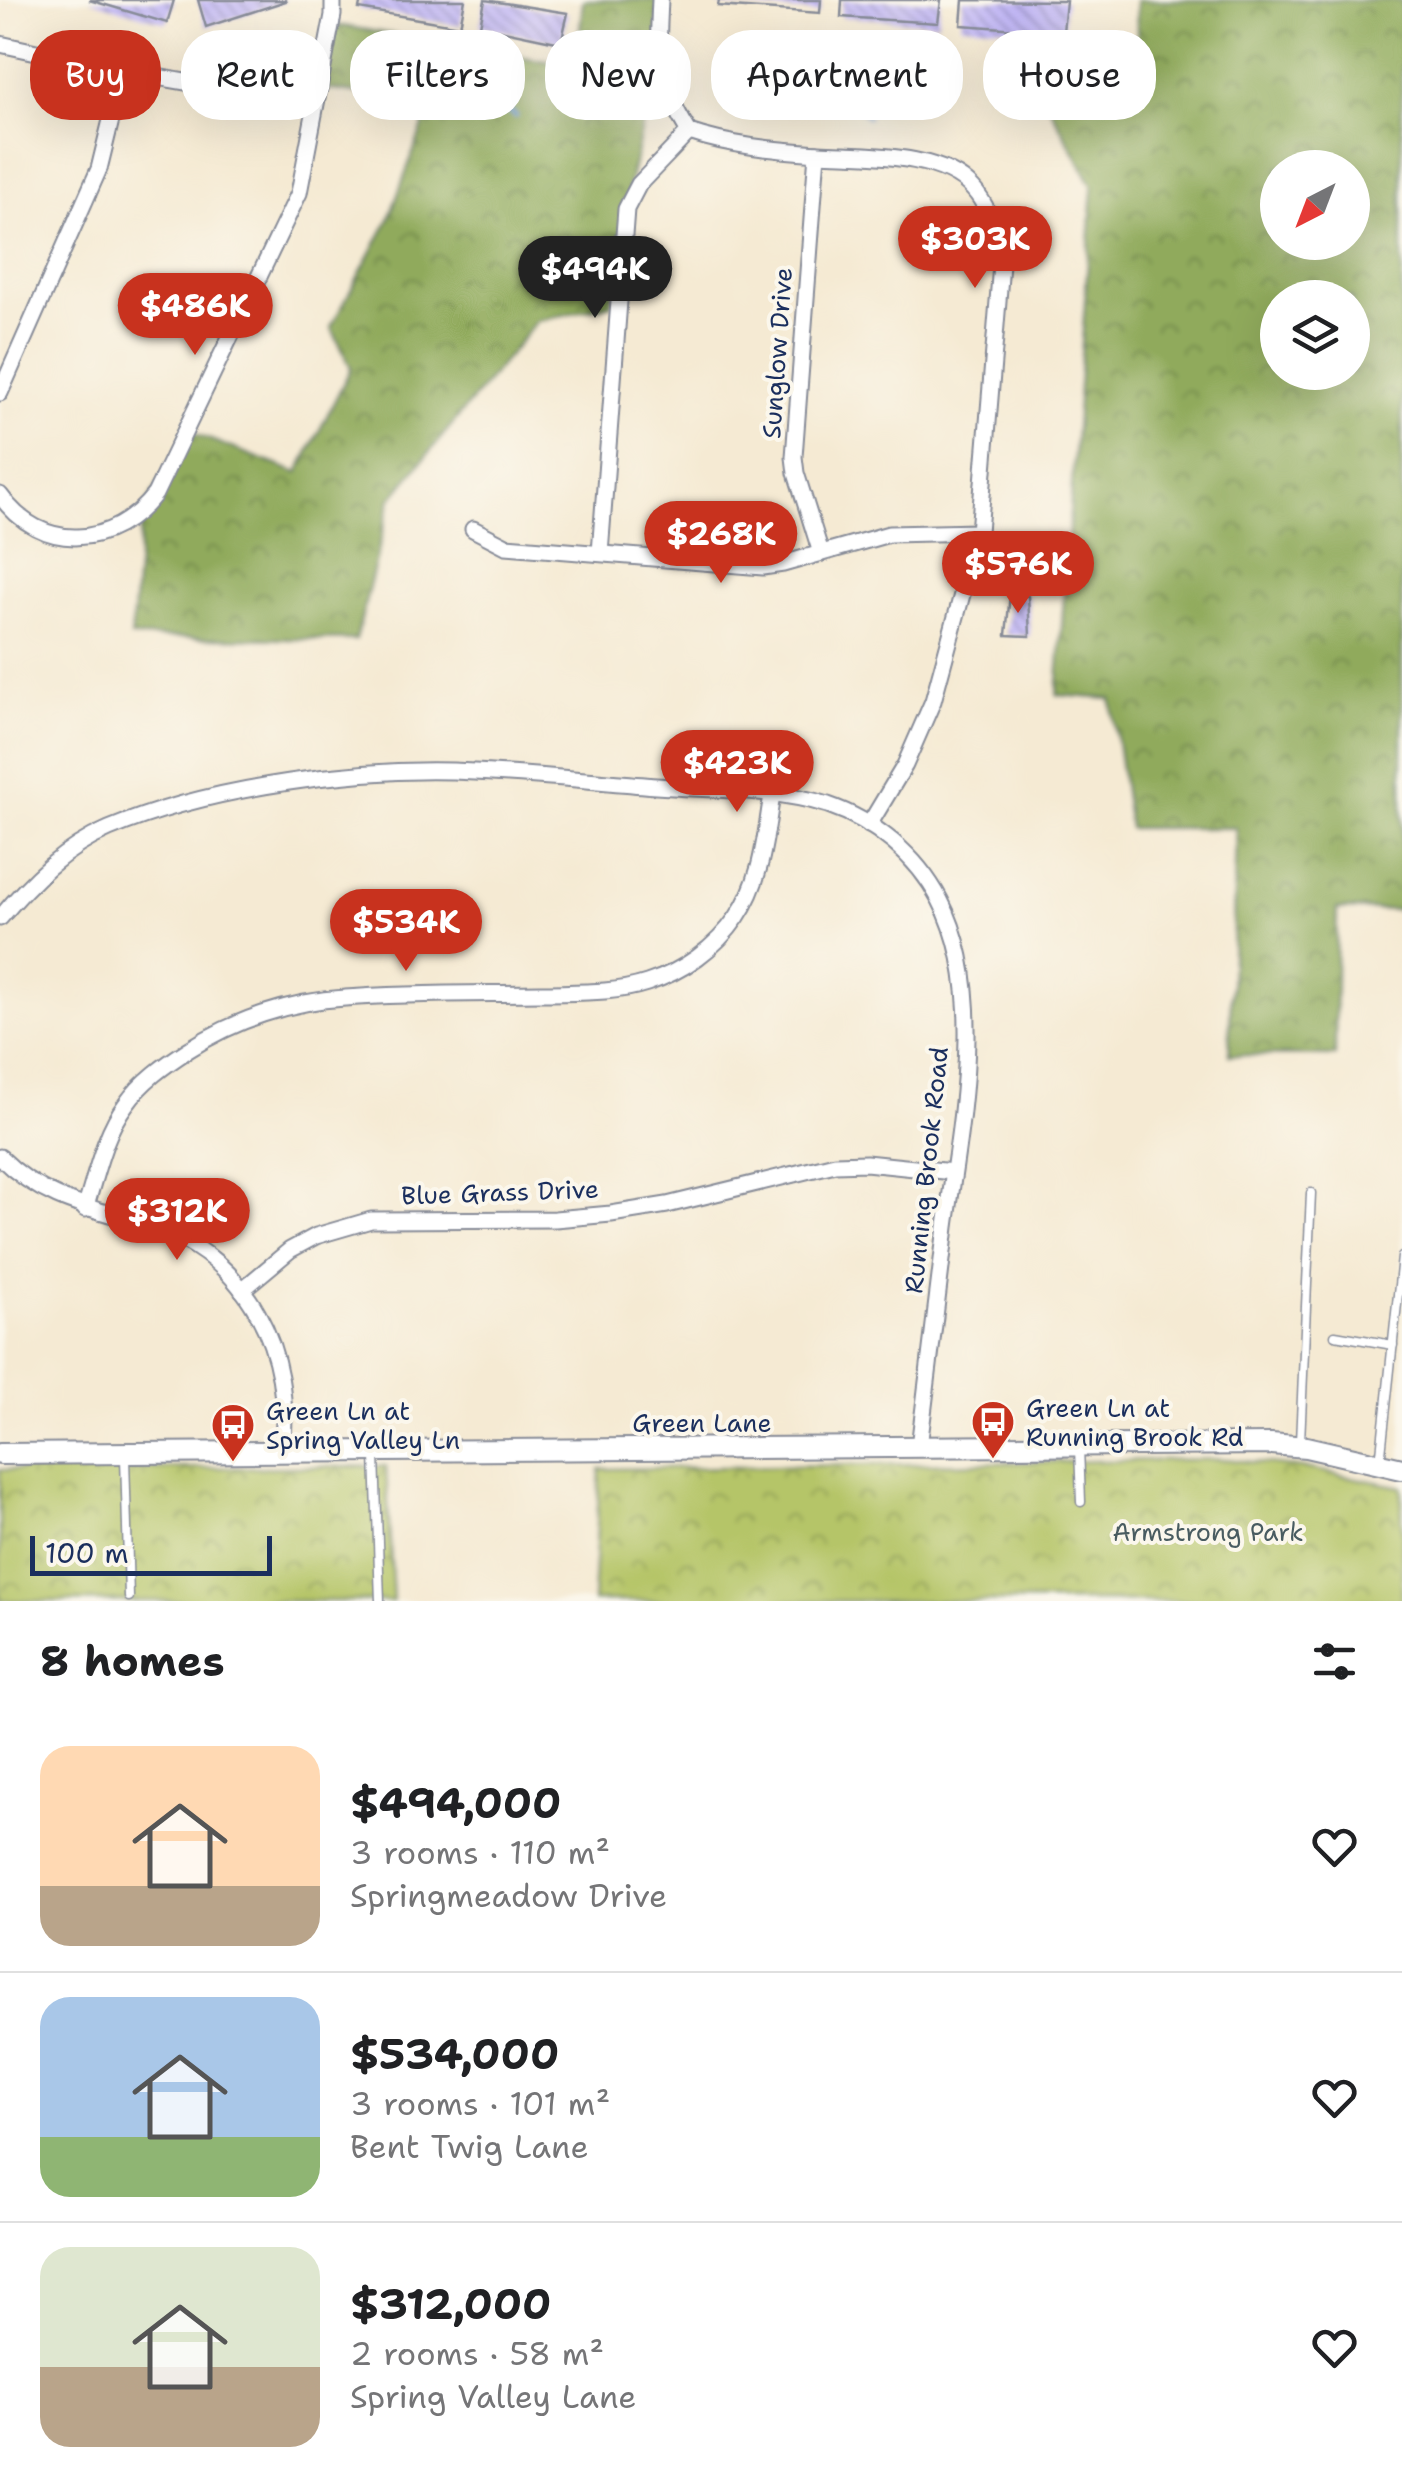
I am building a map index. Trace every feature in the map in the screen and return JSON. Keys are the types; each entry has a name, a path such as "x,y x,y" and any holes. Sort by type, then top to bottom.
{"street":[{"path":"330,30 333,0"},
{"path":"660,0 657,62 671,102 689,132 729,143 875,156 944,168 973,188 990,218 1002,252 979,532 932,701 905,765 869,824"},
{"path":"0,44 30,51"},
{"path":"0,394 94,182 110,120"},
{"path":"0,495 15,513 38,528 75,537 113,530 144,508 155,494 298,193 313,120"},
{"path":"600,552 626,209 639,184 689,132"},
{"name":"Sunglow Drive","path":"817,153 794,457 822,552"},
{"path":"473,528 506,546 763,567 890,534 979,532"},
{"name":"Running Brook Road","path":"0,918 50,865 106,830 188,804 316,780 390,773 472,772 772,795 829,806 869,824 890,839 925,876 951,925 960,956 964,1071 919,1447"},
{"path":"84,1209 113,1124 125,1104 142,1084 169,1063 237,1024 289,1007 343,998 609,990 648,983 676,971 719,938 751,891 761,866 772,795"},
{"path":"0,1157 29,1181 84,1209 154,1227 179,1238 213,1262 242,1290 267,1331 281,1372 286,1424 282,1451"},
{"name":"Blue Grass Drive","path":"242,1290 281,1256 316,1236 371,1220 555,1219 611,1214 667,1205 835,1164 866,1163 953,1172"},
{"name":"Green Lane","path":"0,1454 1300,1447 1402,1469"}],"lane":[{"path":"1300,1447 1311,1193"},
{"path":"1380,1463 1402,1256"},
{"path":"1335,1335 1392,1345"},
{"path":"1080,1446 1081,1502"},
{"path":"375,1450 380,1601"},
{"path":"125,1452 130,1600"}],"green space":[{"path":"583,0 658,0 658,30 580,30"},
{"path":"1136,0 1402,0 1402,910 1337,909 1335,1056 1229,1055 1236,828 1129,828 1111,699 1057,695 1093,187 1057,120 1156,120 1156,30 1137,30"},
{"path":"331,24 366,30 350,30 350,92 330,89"},
{"path":"525,57 545,61 545,120 644,120 627,195 611,304 537,321 391,499 356,640 131,637 142,512 190,432 298,473 351,368 331,327 389,219 425,120 525,120"},
{"name":"Armstrong Park","path":"1226,1459 1310,1469 1402,1487 1402,1601 593,1601 600,1469"},
{"path":"386,1466 393,1601 0,1601 0,1470"}],"building":[{"path":"89,0 174,0 167,23"},
{"path":"198,0 285,0 286,1 206,27"},
{"path":"361,0 465,0 460,26 359,9"},
{"path":"485,0 568,13 564,30 545,30 545,40 525,35 525,30 480,26"},
{"path":"719,0 821,0 820,13 718,6"},
{"path":"842,0 941,0 938,23 841,17"},
{"path":"963,0 1066,1 1063,30 961,25"},
{"path":"1010,594 1028,596 1030,636 1006,635"}],"place":[{"name":"Green Ln at Running Brook Rd","path":"993,1460"},
{"name":"Green Ln at Spring Valley Ln","path":"233,1463"}]}
